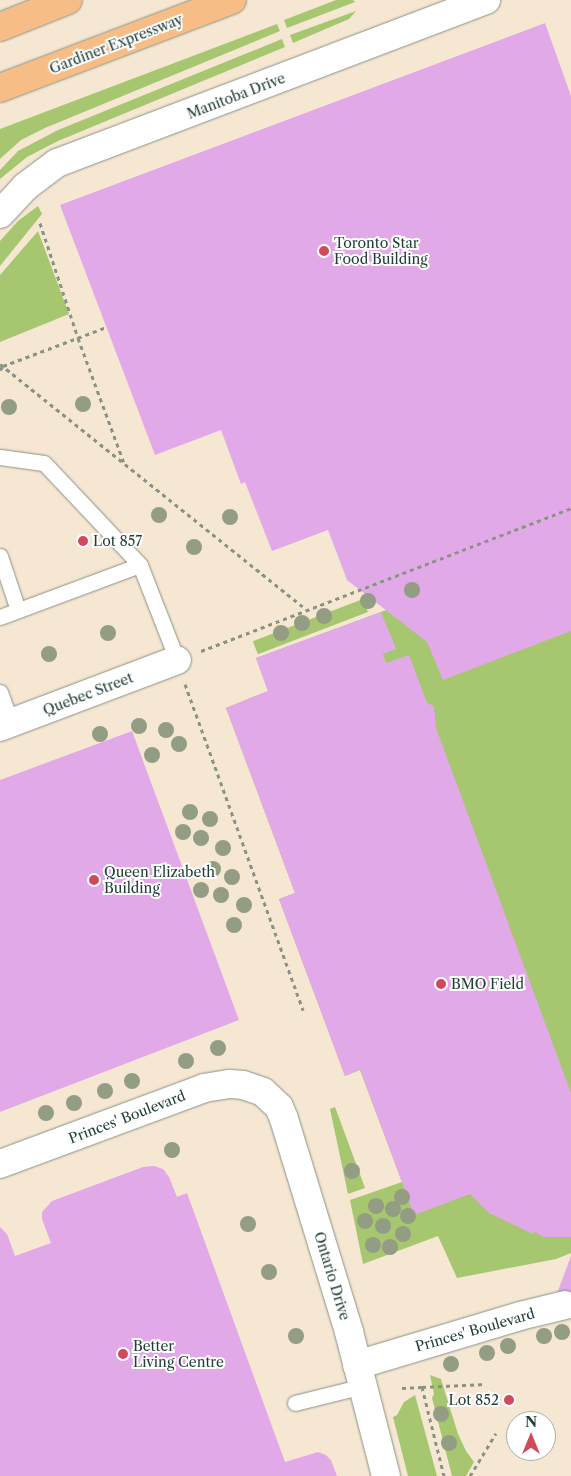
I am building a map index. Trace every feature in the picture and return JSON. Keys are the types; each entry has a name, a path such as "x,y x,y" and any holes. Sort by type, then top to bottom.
{"highway":[{"path":"0,27 68,0"},
{"name":"Gardiner Expressway","path":"0,88 232,0"}],"street":[{"name":"Manitoba Drive","path":"0,214 25,186 57,163 486,0"},
{"name":"Quebec Street","path":"6,725 177,660"},
{"name":"Princes' Boulevard","path":"0,1164 204,1088 230,1084 256,1089"},
{"name":"Ontario Drive","path":"256,1089 264,1092 275,1103 284,1119 360,1375 386,1476"},
{"name":"Princes' Boulevard","path":"360,1375 520,1316 564,1305"}],"lane":[{"path":"0,457 44,463 140,565 177,660"},
{"path":"0,556 18,610"},
{"path":"0,617 140,565"},
{"path":"0,692 6,725"},
{"path":"295,1403 360,1375"}],"path":[{"path":"40,223 78,338 124,463"},
{"path":"1,366 106,327"},
{"path":"1,366 306,609"},
{"path":"303,1010 177,660 571,508"},
{"path":"402,1388 486,1384"},
{"path":"422,1387 444,1476"},
{"path":"470,1476 496,1433"}],"green space":[{"path":"336,0 353,0 355,2 287,28 284,20"},
{"path":"356,11 349,19 293,43 290,35"},
{"path":"277,24 280,31 45,128 21,140 0,159 0,129"},
{"path":"282,39 285,47 58,141 27,157 0,179 0,170 18,151 58,130"},
{"path":"38,206 42,214 0,266 0,241 18,221"},
{"path":"38,231 69,314 0,342 0,275"},
{"name":"BMO Field","path":"571,542 571,1253 556,1259 457,1278 438,1236 363,1264 350,1200 402,1182 360,1070 345,1076 279,899 295,893 226,708 268,691 256,658"},
{"path":"363,599 368,612 258,654 253,641"},
{"path":"335,1107 365,1188 348,1194 330,1109"},
{"path":"430,1375 441,1379 458,1434 474,1462 466,1476 452,1476 432,1398 434,1394"},
{"path":"415,1395 437,1476 408,1476 393,1417 397,1415 404,1402"}],"building":[{"name":"Toronto Star Food Building","path":"545,23 571,96 571,631 443,680 427,642 347,580 328,530 272,551 245,482 241,484 221,430 155,455 60,205"},
{"name":"BMO Field","path":"381,612 396,649 383,654 386,663 409,655 427,703 434,706 436,728 571,1093 571,1237 544,1237 535,1232 533,1234 489,1213 470,1194 414,1215 360,1069 345,1076 279,899 295,893 226,708 268,691 256,658"},
{"name":"Queen Elizabeth Building","path":"132,731 239,1020 0,1112 0,780"},
{"name":"Better Living Centre","path":"154,1166 163,1169 169,1177 177,1197 187,1193 285,1462 318,1452 326,1455 331,1460 337,1476 0,1476 0,1227 7,1234 15,1256 51,1243 42,1219 42,1212 52,1201 143,1167"},
{"path":"571,1256 571,1301 555,1299"}],"place":[{"name":"Toronto Star Food Building","path":"324,251"},
{"name":"Lot 857","path":"83,541"},
{"name":"Queen Elizabeth Building","path":"94,880"},
{"name":"BMO Field","path":"441,984"},
{"name":"Better Living Centre","path":"123,1354"},
{"name":"Lot 852","path":"509,1400"}]}
